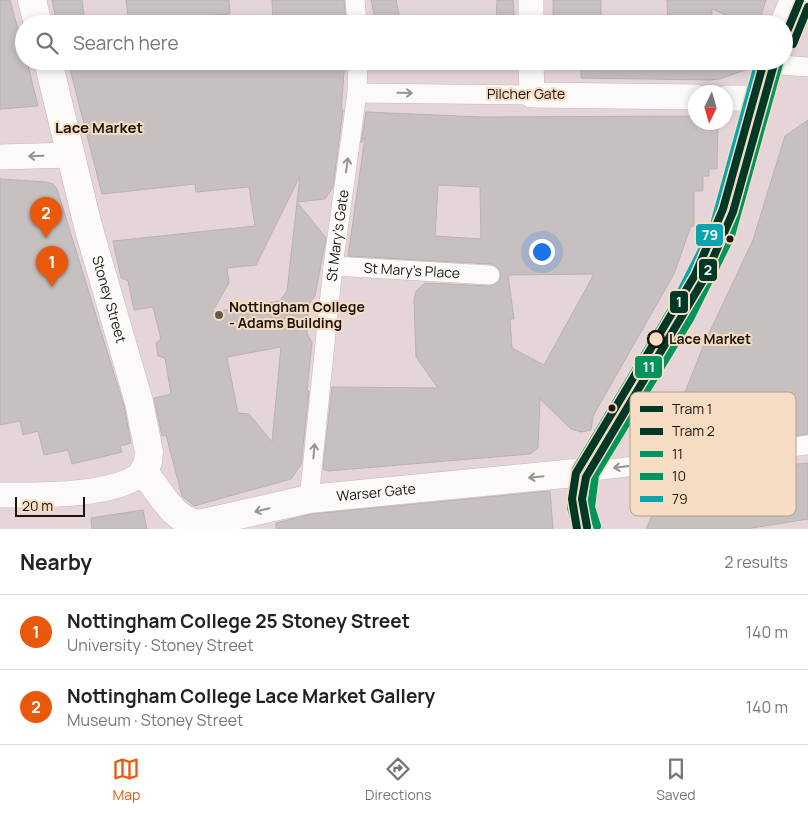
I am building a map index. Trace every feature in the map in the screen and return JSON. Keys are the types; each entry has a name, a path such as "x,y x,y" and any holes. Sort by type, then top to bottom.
{"street":[{"path":"32,0 36,15"},
{"path":"354,0 356,15"},
{"path":"531,0 531,15"},
{"path":"788,15 794,0"},
{"path":"793,65 808,67"},
{"name":"Stoney Street","path":"50,70 88,226 144,420 149,452 148,462 143,472"},
{"name":"St Mary's Gate","path":"309,499 333,266 357,70"},
{"path":"531,70 532,95"},
{"path":"634,392 681,314 718,240 739,175 767,70"},
{"name":"Pilcher Gate","path":"356,93 688,97"},
{"path":"733,98 759,98"},
{"path":"0,157 71,155"},
{"name":"St Mary's Place","path":"333,266 490,275"},
{"path":"587,529 581,508 585,472 630,398"},
{"path":"585,472 630,467"},
{"path":"0,495 74,492 114,486 132,481 143,472 158,488 175,520"},
{"name":"Warser Gate","path":"175,520 199,524 309,499 585,472"}],"shaded area":[{"path":"0,0 808,0 808,529 0,529"}],"building":[{"path":"0,0 10,0 15,18 15,70 29,70 38,106 0,109"},
{"path":"52,0 82,0 84,15 55,15"},
{"path":"126,0 229,0 230,14 128,15"},
{"path":"272,0 344,0 345,15 273,15"},
{"path":"371,0 396,0 399,15 374,15"},
{"path":"497,0 513,0 514,15 496,15"},
{"path":"553,0 601,0 601,15 553,15"},
{"path":"667,0 766,0 761,15 726,15 712,9 712,15 668,15"},
{"path":"70,70 344,70 341,110 343,110 333,187 325,199 297,202 326,238 315,296 308,305 307,334 312,342 301,465 291,479 194,506 182,496 166,435 162,436 154,398 171,394 165,358 158,356 156,343 161,339 153,307 134,310 128,281 121,278 113,241 255,226 249,187 196,192 195,184 102,194","holes":["300,176 287,291 280,301 212,312 229,283 227,268 256,265","281,347 272,442 249,414 238,413 227,357"]},
{"path":"581,70 745,70 720,79 710,80 581,78"},
{"path":"366,112 482,117 688,116 688,130 718,130 717,169 709,169 709,176 703,176 703,191 694,191 694,226 691,226 674,274 593,416 591,430 581,432 571,429 540,399 538,448 530,454 328,471 323,469 332,387 438,388 416,357 414,300 416,291 425,283 490,286 499,282 501,276 500,270 491,264 348,256 365,137 361,143","holes":["438,185 480,187 481,239 435,236","594,274 544,365 512,348 510,319 514,319 508,275"]},
{"path":"808,120 808,434 796,435 796,392 685,392 704,344 753,240 785,136"},
{"path":"0,179 46,182 53,184 57,189 124,406 131,443 120,446 122,452 72,464 68,450 44,455 38,431 23,435 20,421 0,425"},
{"path":"808,463 808,519 746,529 646,529 652,516 796,516 796,464"},
{"path":"550,491 553,529 276,529 276,523 312,514"},
{"path":"143,510 147,529 92,529 91,518"}],"tram line":[{"name":"1","path":"793,17 800,0"},
{"name":"2","path":"793,44 808,7"},
{"name":"1","path":"577,529 572,499 576,473 695,275 723,209 762,70"},
{"name":"2","path":"637,392 704,279 733,212 772,70"},
{"name":"2","path":"587,527 582,499 586,477 630,403"}],"transit line":[{"name":"79","path":"577,529 571,508 576,469 672,309 713,228 757,70"},
{"name":"11","path":"634,392 681,314 722,232 767,70"},
{"name":"10","path":"646,392 690,319 731,236 777,70"},
{"name":"11","path":"587,529 581,508 585,472 630,398"},
{"name":"10","path":"597,526 591,507 595,475 630,418"}],"place":[{"name":"Nottingham College Lace Market Gallery","path":"46,238"},
{"name":"Nottingham College 25 Stoney Street","path":"52,287"},
{"name":"Nottingham College - Adams Building","path":"219,315"},
{"name":"Lace Market","path":"656,339"}],"district":[{"name":"Lace Market","path":"99,128"}]}
